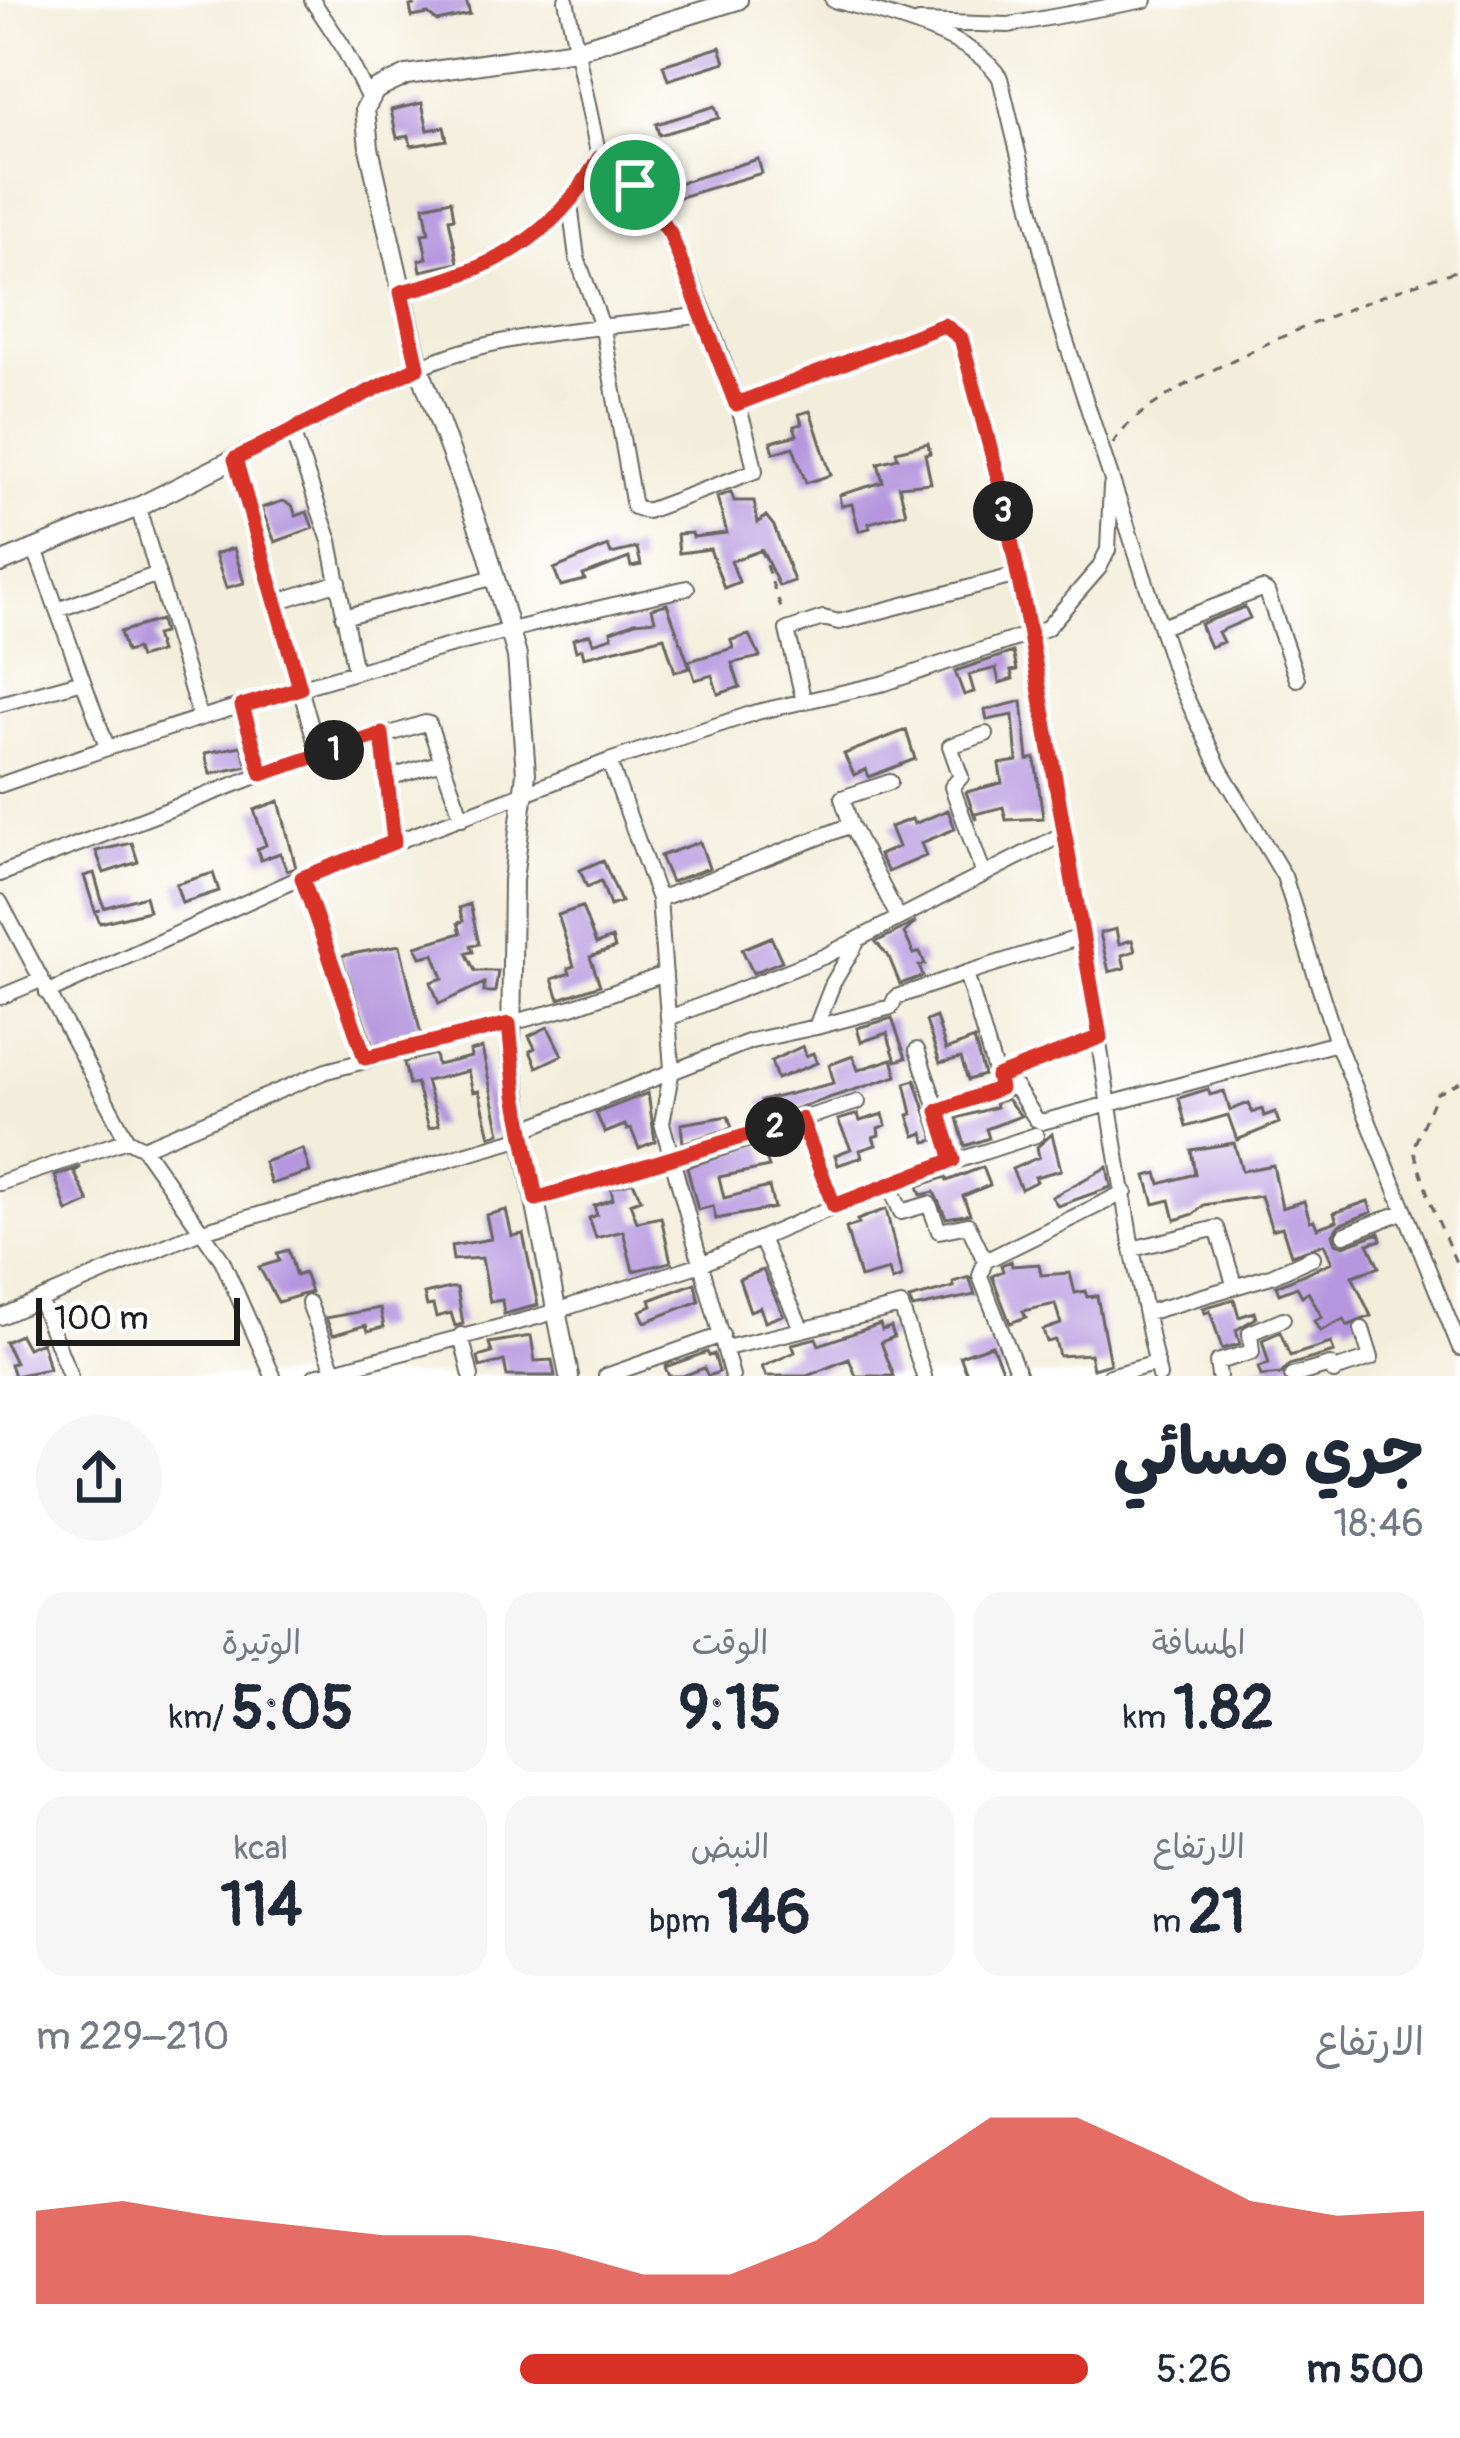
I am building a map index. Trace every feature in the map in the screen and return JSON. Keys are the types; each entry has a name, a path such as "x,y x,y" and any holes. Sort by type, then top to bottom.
{"street":[{"path":"312,0 326,8 368,97 366,134 418,367 510,627 524,716 526,793 513,880 509,1024 522,1134 569,1376"},
{"path":"566,0 599,158 635,185 662,222 703,314 755,471 640,511 631,500 603,329 577,258 569,204"},
{"path":"368,97 391,80 423,71 575,50 738,0"},
{"path":"833,0 907,21 983,57 1000,78 1057,314 1178,680 1220,769 1284,876 1337,1043 1460,1348"},
{"path":"907,21 1009,25 1145,0"},
{"path":"401,292 460,278 489,265 544,228 569,204 599,158"},
{"path":"0,562 139,506 446,356 525,336 703,314"},
{"path":"736,404 935,326 951,328 961,338 1000,485 1030,635 1132,1249 1158,1370 1110,1376"},
{"path":"291,429 330,541 355,672"},
{"path":"235,459 319,755"},
{"path":"0,997 44,987 302,878 609,760 757,712 885,683 1030,635 1060,617 1108,550 1110,467"},
{"path":"139,506 200,718"},
{"path":"35,549 107,747"},
{"path":"57,610 158,574"},
{"path":"805,702 787,631 825,618 837,623 1017,575"},
{"path":"343,617 495,577"},
{"path":"276,602 339,582"},
{"path":"0,785 200,718 510,627 687,588"},
{"path":"1161,627 1262,589 1268,592 1297,679"},
{"path":"0,704 83,681"},
{"path":"242,706 262,774"},
{"path":"0,874 262,774 428,723 463,818"},
{"path":"382,734 394,842"},
{"path":"983,872 952,787 961,777 950,746 986,734"},
{"path":"609,760 659,899 672,1069 662,1114 733,1376"},
{"path":"388,778 442,762"},
{"path":"890,782 842,799 898,917"},
{"path":"659,899 850,824"},
{"path":"669,1018 806,964 1065,833"},
{"path":"302,878 365,1058"},
{"path":"0,902 127,1140 143,1148 230,1276 274,1376"},
{"path":"816,1027 832,982 861,937"},
{"path":"0,1317 203,1232 522,1134 672,1069 764,1037 891,1007 896,997 1081,937"},
{"path":"966,973 999,1083"},
{"path":"143,1148 365,1058 509,1024 665,974"},
{"path":"938,1111 1100,1037"},
{"path":"999,1083 1016,1088 1042,1122 1337,1043"},
{"path":"917,1050 953,1160"},
{"path":"536,1199 858,1102"},
{"path":"801,1119 834,1206"},
{"path":"315,1376 558,1310 701,1264 889,1183 1036,1135"},
{"path":"0,1184 127,1140"},
{"path":"889,1183 902,1212 929,1204 939,1232 968,1225 985,1261 981,1278 1018,1376"},
{"path":"985,1261 1125,1192"},
{"path":"1344,1234 1405,1211"},
{"path":"1132,1249 1217,1228 1235,1287"},
{"path":"761,1239 802,1330"},
{"path":"1146,1312 1235,1287 1313,1257"},
{"path":"40,1301 70,1376"},
{"path":"309,1303 334,1370"},
{"path":"606,1376 724,1341 802,1330 901,1306 925,1376"},
{"path":"1219,1376 1216,1362 1252,1352 1250,1333 1283,1319"},
{"path":"1292,1376 1330,1365 1335,1373 1371,1358 1362,1329"},
{"path":"461,1335 471,1376"}],"path":[{"path":"1110,467 1114,441 1123,425 1147,408 1271,341 1411,283 1460,271"},
{"path":"760,548 787,631"},
{"path":"1460,1082 1436,1094 1413,1148 1460,1272"}],"building":[{"path":"413,0 466,0 470,14 437,21 428,14 412,17"},
{"path":"720,47 725,62 668,80 663,65"},
{"path":"422,103 428,130 444,127 447,140 411,146 409,136 397,138 391,110"},
{"path":"715,106 719,118 659,135 656,124"},
{"path":"758,159 762,173 663,202 660,199 656,183 668,180 670,186"},
{"path":"451,200 454,218 449,219 458,263 421,271 419,260 427,258 422,234 429,233 424,206"},
{"path":"810,411 831,475 806,483 793,447 774,453 771,442 797,435 794,426 802,424 799,414"},
{"path":"928,443 930,453 925,454 931,483 899,486 906,513 869,523 870,528 859,531 852,504 841,506 839,495 883,482 878,463 898,458 896,451"},
{"path":"731,492 734,501 754,501 758,523 766,516 774,526 794,581 779,586 762,550 731,561 739,582 724,588 710,549 679,553 677,534 727,533 717,497"},
{"path":"283,501 292,505 296,516 307,512 313,528 275,542 261,508"},
{"path":"608,546 611,554 637,548 641,565 631,567 629,558 561,586 554,569"},
{"path":"234,548 244,583 226,588 215,554"},
{"path":"667,604 690,668 675,672 664,637 584,657 582,649 576,651 573,639 590,634 593,643 612,637 611,631 655,620 652,608"},
{"path":"1245,607 1250,618 1218,632 1223,642 1210,647 1200,624"},
{"path":"160,620 163,633 155,635 160,652 139,658 136,649 126,652 120,632"},
{"path":"749,635 760,657 732,663 740,687 718,694 712,675 695,680 689,661 733,648 731,640"},
{"path":"1013,652 1017,670 1011,671 1013,679 999,683 996,668 969,675 974,692 964,695 955,671"},
{"path":"1022,701 1028,760 1035,758 1043,818 1006,820 1003,807 975,814 976,820 966,792 1002,783 999,764 1017,761 1013,715 987,720 985,710"},
{"path":"906,730 915,759 869,777 866,769 854,775 844,754"},
{"path":"241,746 248,766 210,774 205,753"},
{"path":"279,801 296,868 287,871 280,853 261,860 257,849 266,845 254,810"},
{"path":"948,810 955,829 921,843 926,856 888,872 879,855 898,847 890,827 912,819 914,824"},
{"path":"700,842 709,868 671,882 660,856"},
{"path":"132,843 138,862 104,873 96,851"},
{"path":"603,860 621,902 610,906 601,881 587,887 580,870"},
{"path":"94,873 104,908 145,896 149,911 100,923 84,876"},
{"path":"213,873 219,891 182,903 176,884"},
{"path":"470,904 479,944 471,945 473,952 466,953 475,971 498,971 495,992 484,992 484,983 439,1004 431,982 443,978 434,954 421,957 416,946 461,933 459,908"},
{"path":"582,907 596,944 612,938 615,948 590,957 600,985 559,999 552,979 570,973 568,968 574,966 558,915"},
{"path":"916,922 904,933 914,954 920,952 923,976 900,984 889,957 876,942"},
{"path":"1116,929 1119,944 1132,940 1135,951 1122,955 1125,968 1109,972 1100,933"},
{"path":"771,937 782,961 753,973 742,949"},
{"path":"400,945 421,1035 373,1047 341,956"},
{"path":"936,1017 946,1050 974,1039 984,1075 968,1080 961,1058 940,1063 926,1021"},
{"path":"892,1018 906,1058 896,1061 887,1033 861,1042 857,1028"},
{"path":"548,1027 562,1055 537,1067 529,1036"},
{"path":"803,1046 806,1056 813,1053 817,1063 777,1079 771,1061"},
{"path":"482,1048 500,1133 490,1136 479,1091 473,1092 468,1071 426,1081 439,1125 429,1128 416,1083 409,1085 404,1062 435,1054 437,1065 471,1057 470,1051"},
{"path":"853,1056 858,1070 892,1059 897,1076 767,1118 761,1101 834,1083 829,1065"},
{"path":"915,1080 935,1140 926,1142 923,1133 915,1136 908,1115 912,1114 905,1083"},
{"path":"1208,1089 1210,1095 1224,1091 1230,1110 1249,1103 1252,1113 1275,1112 1279,1123 1237,1140 1228,1115 1186,1127 1179,1098"},
{"path":"648,1093 655,1141 639,1148 625,1125 605,1133 596,1113"},
{"path":"1007,1099 1021,1116 986,1129 989,1138 965,1146 957,1118"},
{"path":"858,1114 860,1121 883,1114 886,1125 873,1137 876,1145 860,1150 862,1157 838,1165 835,1155 851,1149 838,1120"},
{"path":"728,1116 732,1128 683,1143 681,1124"},
{"path":"1052,1134 1061,1170 1035,1177 1037,1181 1021,1189 1012,1169 1039,1157 1037,1147"},
{"path":"761,1143 769,1167 719,1177 724,1198 769,1187 774,1208 716,1219 713,1206 698,1210 687,1167"},
{"path":"1234,1143 1242,1171 1273,1165 1282,1208 1304,1201 1317,1228 1337,1221 1334,1213 1368,1201 1372,1212 1339,1225 1333,1234 1336,1243 1344,1246 1379,1233 1381,1240 1368,1244 1379,1267 1352,1276 1371,1316 1347,1326 1344,1319 1320,1331 1314,1321 1322,1317 1308,1292 1302,1296 1297,1287 1279,1294 1276,1286 1332,1262 1324,1244 1291,1255 1282,1227 1272,1230 1261,1196 1204,1205 1175,1220 1170,1200 1154,1204 1146,1176 1157,1173 1160,1184 1195,1174 1191,1150"},
{"path":"303,1149 310,1172 271,1184 264,1162"},
{"path":"81,1167 74,1172 89,1202 67,1212 55,1176"},
{"path":"983,1167 990,1185 963,1196 970,1214 946,1218 934,1192 921,1195 918,1186"},
{"path":"1107,1167 1111,1187 1058,1206 1052,1197"},
{"path":"633,1182 641,1199 630,1203 637,1222 661,1217 671,1262 633,1271 623,1231 596,1238 589,1218 597,1215 594,1206 613,1199 611,1188"},
{"path":"886,1209 902,1277 892,1281 889,1270 860,1278 846,1228"},
{"path":"506,1210 512,1236 523,1234 538,1305 504,1314 502,1300 490,1302 482,1258 453,1260 451,1246 491,1239 486,1215"},
{"path":"288,1250 296,1276 304,1273 311,1292 278,1302 259,1267 279,1261 277,1253"},
{"path":"1011,1261 1012,1266 1039,1264 1041,1275 1070,1273 1075,1293 1097,1296 1110,1364 1093,1369 1090,1354 1059,1356 1055,1340 1047,1342 1043,1330 1061,1324 1055,1304 1023,1311 1026,1317 1010,1323 992,1276"},
{"path":"763,1270 783,1315 765,1322 760,1307 750,1311 739,1279"},
{"path":"969,1277 975,1295 913,1308 909,1299 954,1287 953,1282"},
{"path":"695,1283 699,1301 645,1322 640,1311 652,1306 650,1300"},
{"path":"457,1288 463,1324 455,1326 451,1313 436,1317 424,1294"},
{"path":"1234,1299 1239,1317 1254,1312 1256,1318 1236,1330 1240,1344 1222,1349 1210,1311 1205,1313 1203,1308"},
{"path":"380,1308 384,1327 368,1331 366,1325 333,1335 326,1318"},
{"path":"880,1324 882,1330 891,1327 894,1337 881,1342 894,1376 856,1376 849,1359 807,1376 766,1376 762,1367 795,1352 792,1344 816,1338 819,1345"},
{"path":"1280,1332 1290,1356 1331,1343 1334,1352 1289,1365 1281,1374 1261,1376 1258,1367 1269,1364 1262,1340"},
{"path":"20,1335 27,1348 42,1342 49,1369 14,1376 10,1364 15,1363 5,1342"},
{"path":"531,1336 535,1361 552,1360 555,1376 507,1376 504,1361 480,1367 478,1357 492,1353 489,1343"},
{"path":"992,1345 1003,1372 968,1376 960,1356"},
{"path":"707,1352 714,1354 719,1372 708,1376 704,1368 669,1376 665,1367"}],"route":[{"path":"599,158 635,185 670,233 736,404 935,326 951,328 961,338 1000,485 1051,746 1100,1037 997,1077 1000,1088 938,1111 953,1160 834,1206 801,1119 536,1199 516,1095 509,1024 365,1058 302,878 394,842 382,734 262,774 242,706 300,688 235,459 418,367 401,292 460,278 514,250 569,204 599,158"}]}
